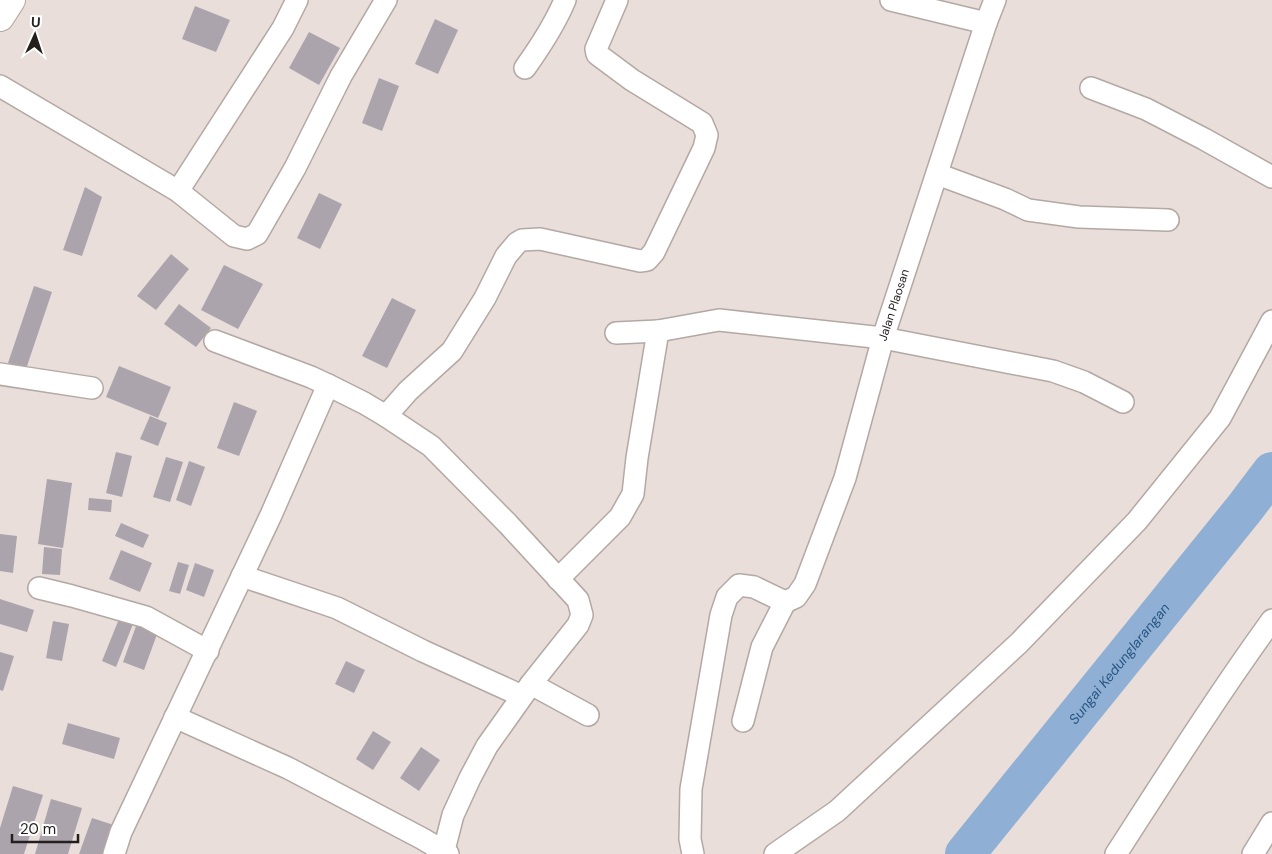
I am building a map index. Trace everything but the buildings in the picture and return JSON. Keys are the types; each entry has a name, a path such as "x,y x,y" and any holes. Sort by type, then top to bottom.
{"main road":[{"path":"0,17 11,0"}],"street":[{"path":"178,191 283,28 297,0"},
{"path":"0,86 178,191 234,236 247,239 257,234 295,168 341,76 386,0"},
{"path":"525,68 565,0"},
{"path":"386,416 408,391 452,351 485,298 506,256 517,243 522,240 540,239 640,261 647,260 654,252 704,148 707,135 702,123 632,80 597,54 596,49 617,0"},
{"path":"892,0 986,23"},
{"name":"Jalan Plaosan","path":"785,602 796,597 805,584 845,478 883,338 995,0"},
{"path":"1091,88 1146,109 1272,177"},
{"path":"937,174 1005,199 1028,210 1079,217 1168,220"},
{"path":"616,333 658,331 719,320 883,338 1053,371 1084,382 1123,402"},
{"path":"775,854 837,812 1019,643 1137,521 1220,418 1272,321"},
{"path":"558,579 620,518 633,494 637,458 658,331"},
{"path":"175,717 288,768 414,834 445,853 452,815 487,746 526,691 578,625 582,615 578,600 508,524 431,446 386,416 328,385 215,340"},
{"path":"0,374 92,388"},
{"path":"114,854 121,832 208,651 328,385"},
{"path":"242,576 337,608 423,651 588,715"},
{"path":"693,854 690,839 691,789 721,615 727,597 739,585 754,587 785,602 762,647 743,721"},
{"path":"39,588 146,617 208,651"},
{"path":"1116,854 1202,721 1272,620"},
{"path":"1253,854 1272,823"}],"waterway":[{"name":"Sungai Kedunglarangan","path":"965,854 1272,472"}]}
